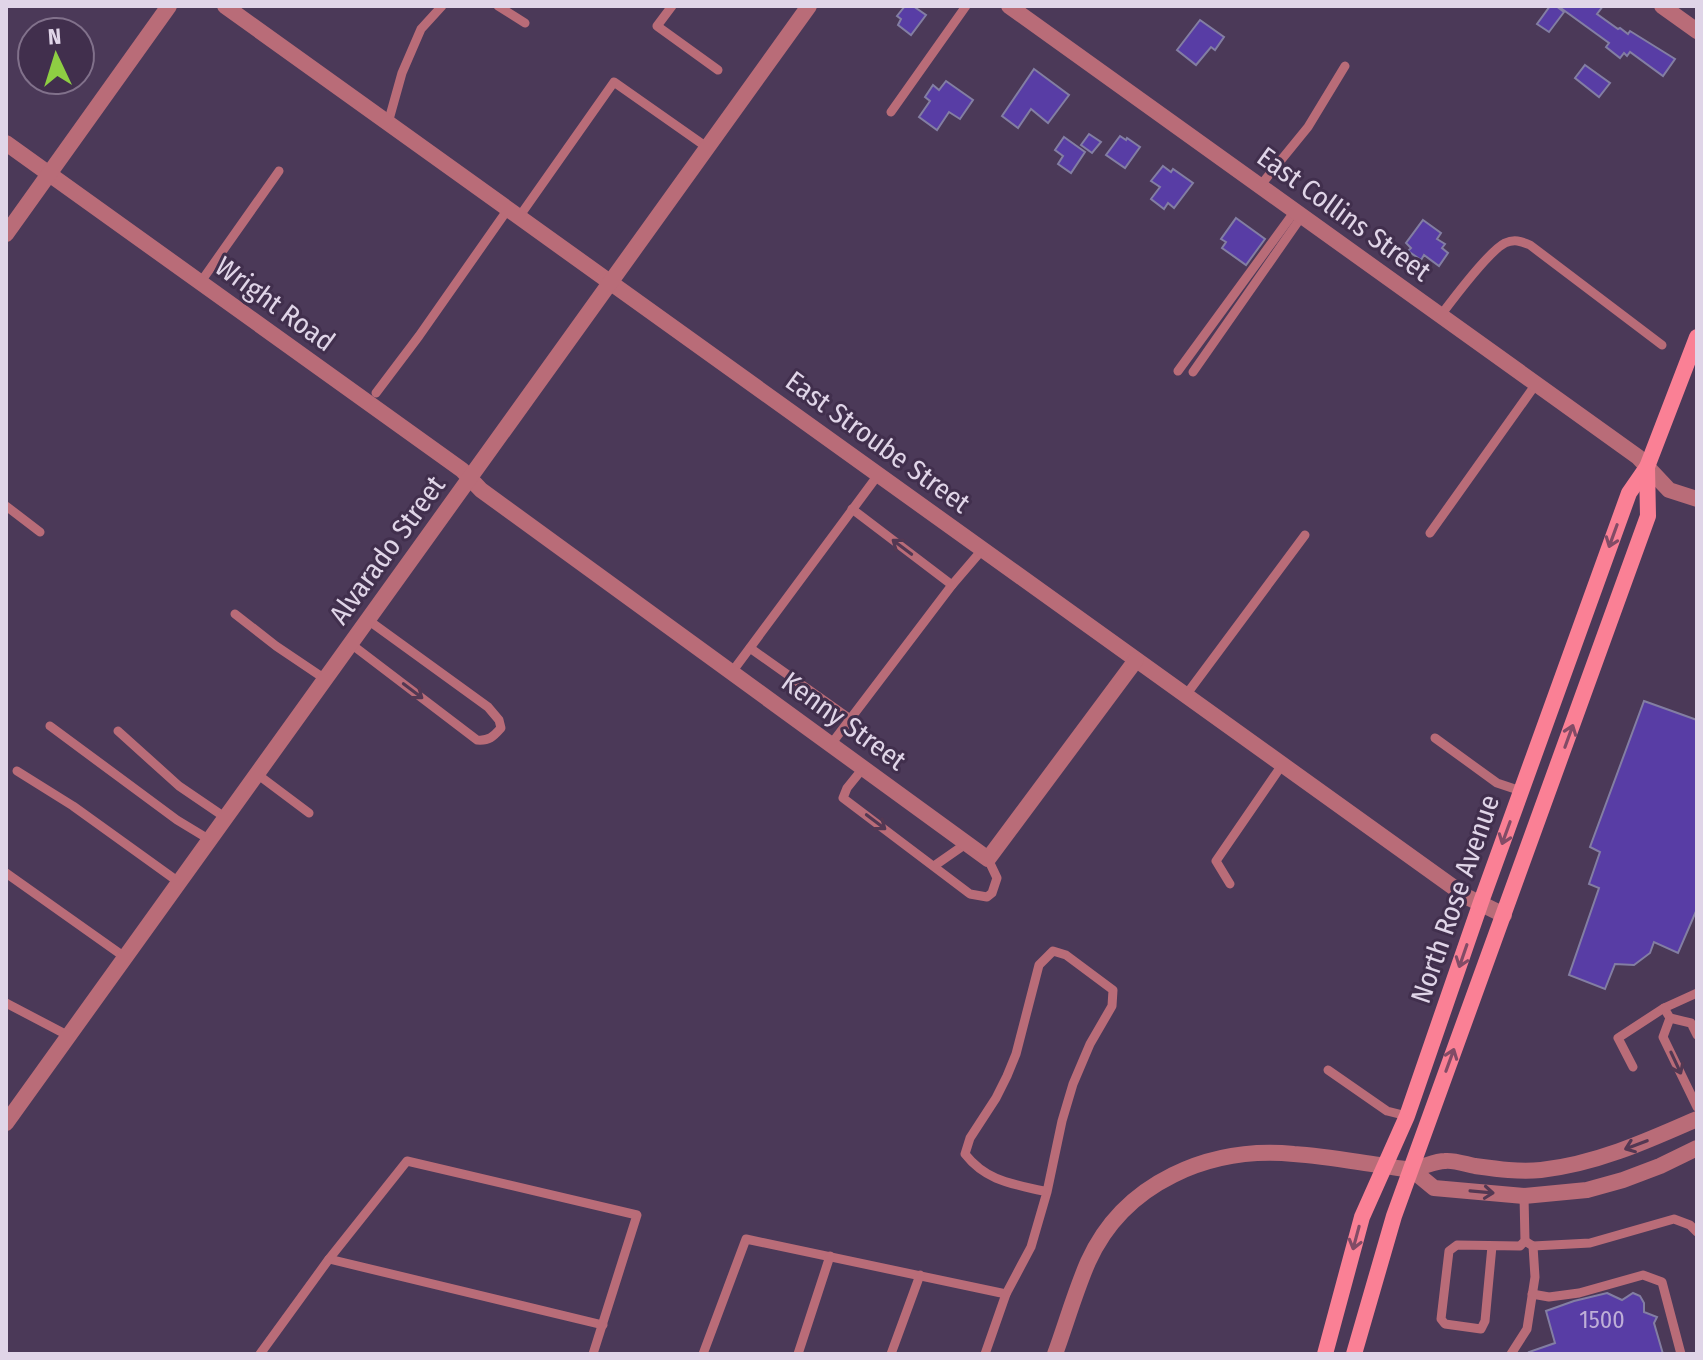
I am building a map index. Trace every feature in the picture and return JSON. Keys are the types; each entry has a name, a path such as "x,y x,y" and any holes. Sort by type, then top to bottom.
{"main road":[{"name":"North Rose Avenue","path":"1325,1354 1362,1217 1407,1116 1629,493 1647,467 1697,337"},
{"name":"North Rose Avenue","path":"1354,1354 1394,1216 1648,516 1647,467"}],"street":[{"path":"6,234 169,6"},
{"name":"East Stroube Street","path":"225,6 1467,897 1504,915"},
{"name":"Alvarado Street","path":"9,1114 126,958 809,6"},
{"name":"East Collins Street","path":"1009,6 1638,457 1669,490 1697,499"},
{"path":"1662,6 1697,31"},
{"name":"Wright Road","path":"6,143 462,470 469,479"},
{"name":"Kenny Street","path":"469,479 988,859"},
{"path":"988,859 1136,660"},
{"path":"1055,1354 1089,1261 1102,1237 1133,1200 1155,1183 1180,1170 1239,1154 1292,1153 1411,1169 1444,1161 1505,1171 1539,1170 1574,1165 1644,1142 1697,1119"},
{"path":"1411,1169 1434,1188 1524,1196 1587,1190 1660,1166 1697,1148"}],"lane":[{"path":"388,123 402,73 421,29 442,6"},
{"path":"498,6 525,23"},
{"path":"672,6 657,26 718,70"},
{"path":"891,112 966,6"},
{"path":"1260,186 1308,127 1345,66"},
{"path":"376,393 614,82 708,148"},
{"path":"200,283 279,171"},
{"path":"1178,371 1298,214"},
{"path":"1193,372 1298,214"},
{"path":"1441,315 1494,251 1506,242 1522,241 1662,345"},
{"path":"1430,533 1536,384"},
{"path":"732,672 878,475"},
{"path":"6,506 40,532"},
{"path":"852,509 952,585"},
{"path":"1186,695 1305,535"},
{"path":"832,743 982,550"},
{"path":"235,614 325,679"},
{"path":"351,644 477,740 493,738 501,728 499,720 488,707 368,620"},
{"path":"750,648 850,719"},
{"path":"50,726 177,820 210,840"},
{"path":"118,731 179,786 226,818"},
{"path":"1435,738 1497,783 1521,791"},
{"path":"1230,884 1216,861 1282,765"},
{"path":"864,767 843,798 970,894 987,897 992,893 997,878 988,859"},
{"path":"17,771 73,806 180,883"},
{"path":"257,774 309,813"},
{"path":"934,866 967,843"},
{"path":"6,873 126,958"},
{"path":"985,1354 1006,1294 1031,1247 1047,1192 1073,1084 1090,1044 1112,1006 1113,990 1066,955 1053,951 1039,965 1016,1054 1007,1076 970,1138 965,1154 976,1168 993,1178 1047,1192"},
{"path":"1633,1067 1618,1038 1664,1008 1697,993"},
{"path":"6,1003 69,1036"},
{"path":"1664,1008 1670,1018 1691,1023 1697,1035"},
{"path":"1670,1018 1663,1037 1697,1107"},
{"path":"1328,1070 1387,1111 1407,1116"},
{"path":"260,1354 329,1259 407,1161 637,1215 593,1354"},
{"path":"1511,1354 1527,1329 1535,1277 1524,1196"},
{"path":"1492,1246 1485,1321 1481,1329 1445,1324 1441,1319 1449,1251 1457,1245 1590,1243 1674,1219 1690,1225 1697,1232"},
{"path":"703,1354 746,1239 1006,1294"},
{"path":"798,1354 830,1256"},
{"path":"329,1259 603,1325"},
{"path":"891,1354 920,1275"},
{"path":"1532,1294 1549,1297 1579,1293 1643,1275 1662,1282 1681,1354"}],"building":[{"path":"905,6 913,6 926,15 911,35 898,25 901,19 897,16"},
{"path":"1550,6 1564,12 1549,32 1537,24"},
{"path":"1558,6 1603,6 1597,14 1618,29 1628,34 1630,31 1675,59 1663,76 1630,52 1620,58 1606,47 1609,43"},
{"path":"1200,20 1224,37 1215,50 1211,47 1196,65 1177,50"},
{"path":"1585,65 1610,83 1599,97 1575,78"},
{"path":"1034,69 1069,95 1048,123 1031,109 1018,128 1002,116"},
{"path":"946,81 973,100 960,119 949,112 937,130 919,117 930,101 925,97 933,85 939,90"},
{"path":"1089,134 1101,142 1092,153 1081,145"},
{"path":"1120,136 1140,147 1125,168 1106,155"},
{"path":"1064,137 1085,152 1071,173 1058,164 1063,156 1055,150"},
{"path":"1163,166 1193,183 1174,208 1168,203 1164,209 1151,199 1160,187 1151,181"},
{"path":"1236,218 1265,239 1246,265 1222,248 1226,242 1221,239"},
{"path":"1423,220 1441,233 1437,239 1445,244 1442,248 1448,253 1439,266 1424,255 1421,260 1408,251 1411,248 1406,243"},
{"path":"1644,701 1697,720 1697,909 1678,953 1654,942 1650,953 1634,965 1615,964 1605,989 1569,975 1599,888 1589,884 1600,852 1590,847"},
{"path":"1607,1293 1622,1300 1633,1293 1640,1296 1644,1312 1657,1317 1654,1323 1663,1354 1530,1354 1555,1343 1546,1311"}]}
